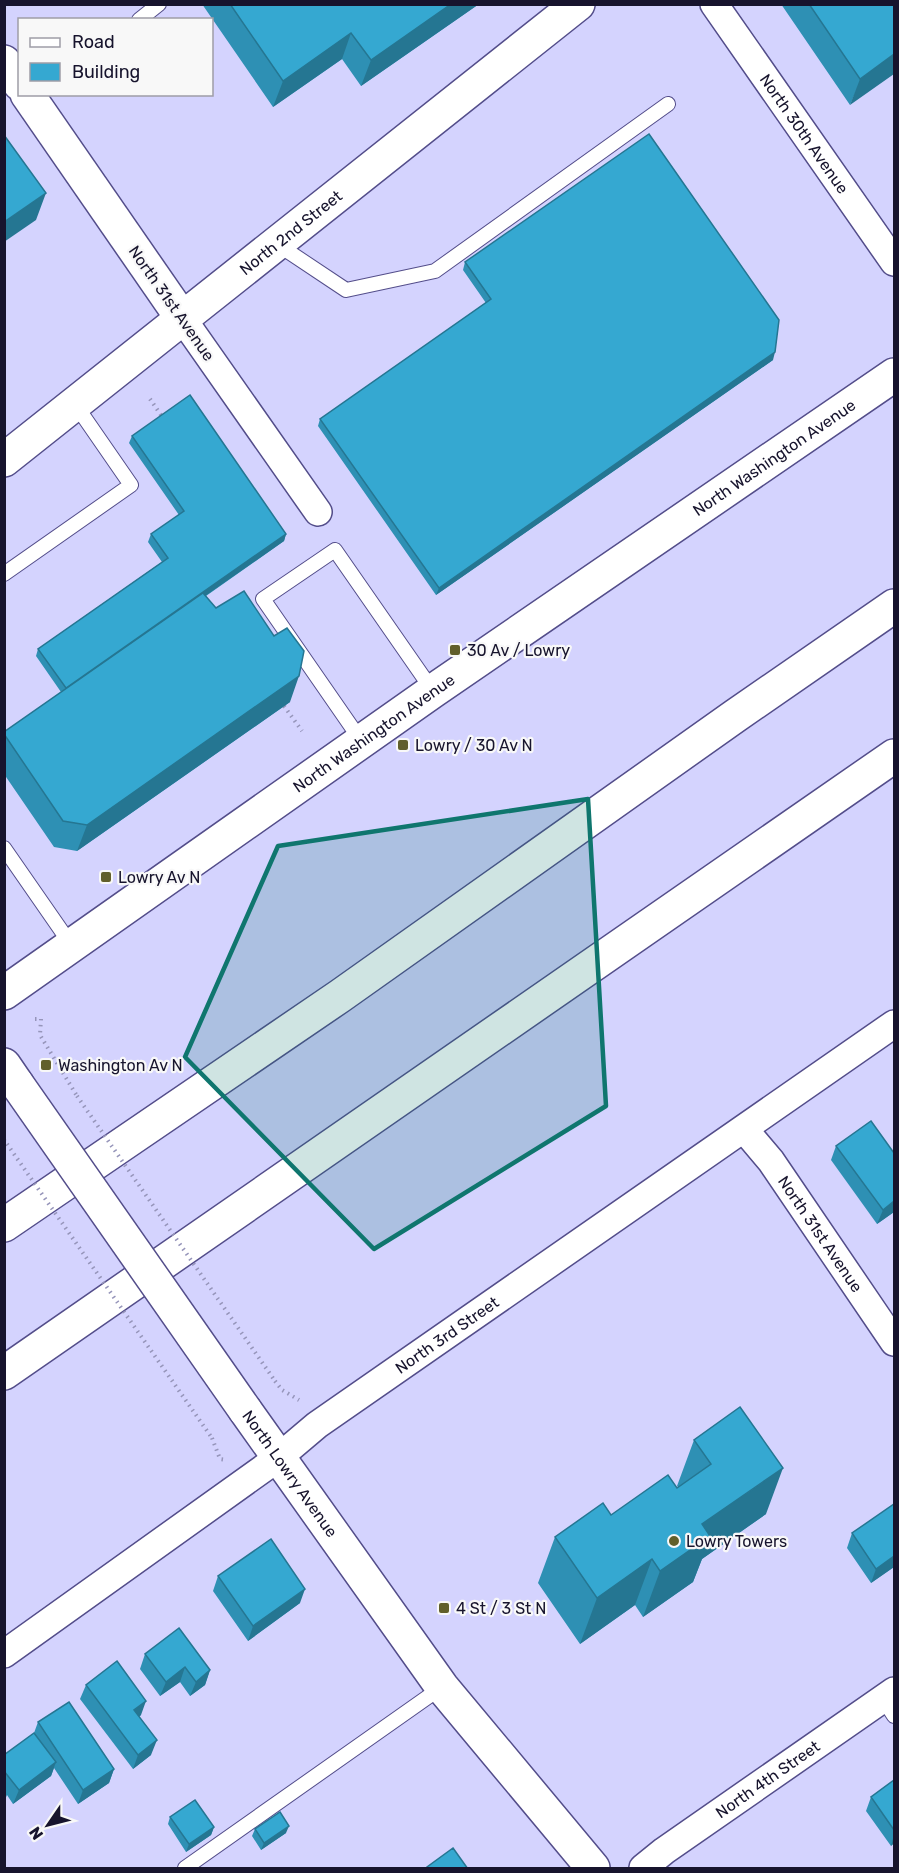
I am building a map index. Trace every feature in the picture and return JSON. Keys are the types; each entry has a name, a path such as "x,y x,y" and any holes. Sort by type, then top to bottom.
{"main road":[{"name":"North 2nd Street","path":"4,460 578,4"},
{"name":"North 31st Avenue","path":"4,62 18,78"},
{"name":"North 31st Avenue","path":"33,96 182,318"},
{"name":"North Washington Avenue","path":"4,993 434,691 894,375"},
{"path":"4,1225 340,996 894,606"},
{"path":"4,1373 894,756"},
{"name":"North Lowry Avenue","path":"11,1075 278,1458 442,1687 592,1869"}],"street":[{"name":"North 30th Avenue","path":"714,4 894,262"},
{"name":"North 31st Avenue","path":"182,318 318,512"},
{"name":"North 3rd Street","path":"4,1654 278,1458 327,1419 894,1024"},
{"name":"North 31st Avenue","path":"744,1129 771,1161 894,1342"},
{"name":"North 4th Street","path":"643,1869 664,1851 890,1702"}],"lane":[{"path":"142,18 159,4"},
{"path":"277,244 345,290 435,271 668,104"},
{"path":"4,574 131,485 75,404"},
{"path":"362,742 263,599 335,550 434,691"},
{"path":"4,848 72,946"},
{"path":"185,1869 442,1687"}],"path":[{"path":"150,399 164,419"},
{"path":"284,706 302,731"},
{"path":"35,1019 41,1019 40,1035 77,1096 275,1381 282,1390 299,1400"},
{"path":"6,1142 212,1438 220,1459 227,1460"}],"highlighted area":[{"path":"588,799 606,1106 374,1249 185,1057 278,846"}],"building":[{"path":"230,4 451,4 371,60 351,33 283,81"},
{"path":"809,4 894,4 894,54 860,79"},
{"path":"649,134 779,320 775,352 439,588 320,419 491,299 465,262"},
{"path":"4,135 46,193 4,222"},
{"path":"190,395 286,534 66,688 38,649 168,558 151,534 184,511 132,436"},
{"path":"244,591 274,636 287,628 304,651 299,676 87,825 63,821 4,732 203,593 216,608"},
{"path":"871,1121 894,1153 894,1201 883,1210 836,1146"},
{"path":"740,1407 783,1468 702,1524 710,1536 660,1571 652,1559 597,1598 555,1537 603,1503 611,1515 668,1475 677,1488 711,1464 694,1440"},
{"path":"894,1504 894,1556 876,1569 852,1533"},
{"path":"271,1539 305,1589 253,1626 218,1576"},
{"path":"179,1628 210,1670 196,1682 185,1667 166,1682 145,1654"},
{"path":"117,1661 146,1701 134,1710 157,1740 138,1755 86,1685"},
{"path":"69,1702 114,1769 83,1790 38,1722"},
{"path":"34,1733 56,1762 19,1790 4,1771 4,1755"},
{"path":"894,1780 894,1830 871,1797"},
{"path":"195,1800 214,1827 189,1844 170,1817"},
{"path":"280,1812 289,1826 264,1843 255,1829"},
{"path":"453,1848 468,1869 428,1869 427,1867"}],"place":[{"name":"30 Av / Lowry","path":"455,650"},
{"name":"Lowry / 30 Av N","path":"403,745"},
{"name":"Lowry Av N","path":"106,877"},
{"name":"Washington Av N","path":"46,1065"},
{"name":"Lowry Towers","path":"674,1541"},
{"name":"4 St / 3 St N","path":"444,1608"}]}
